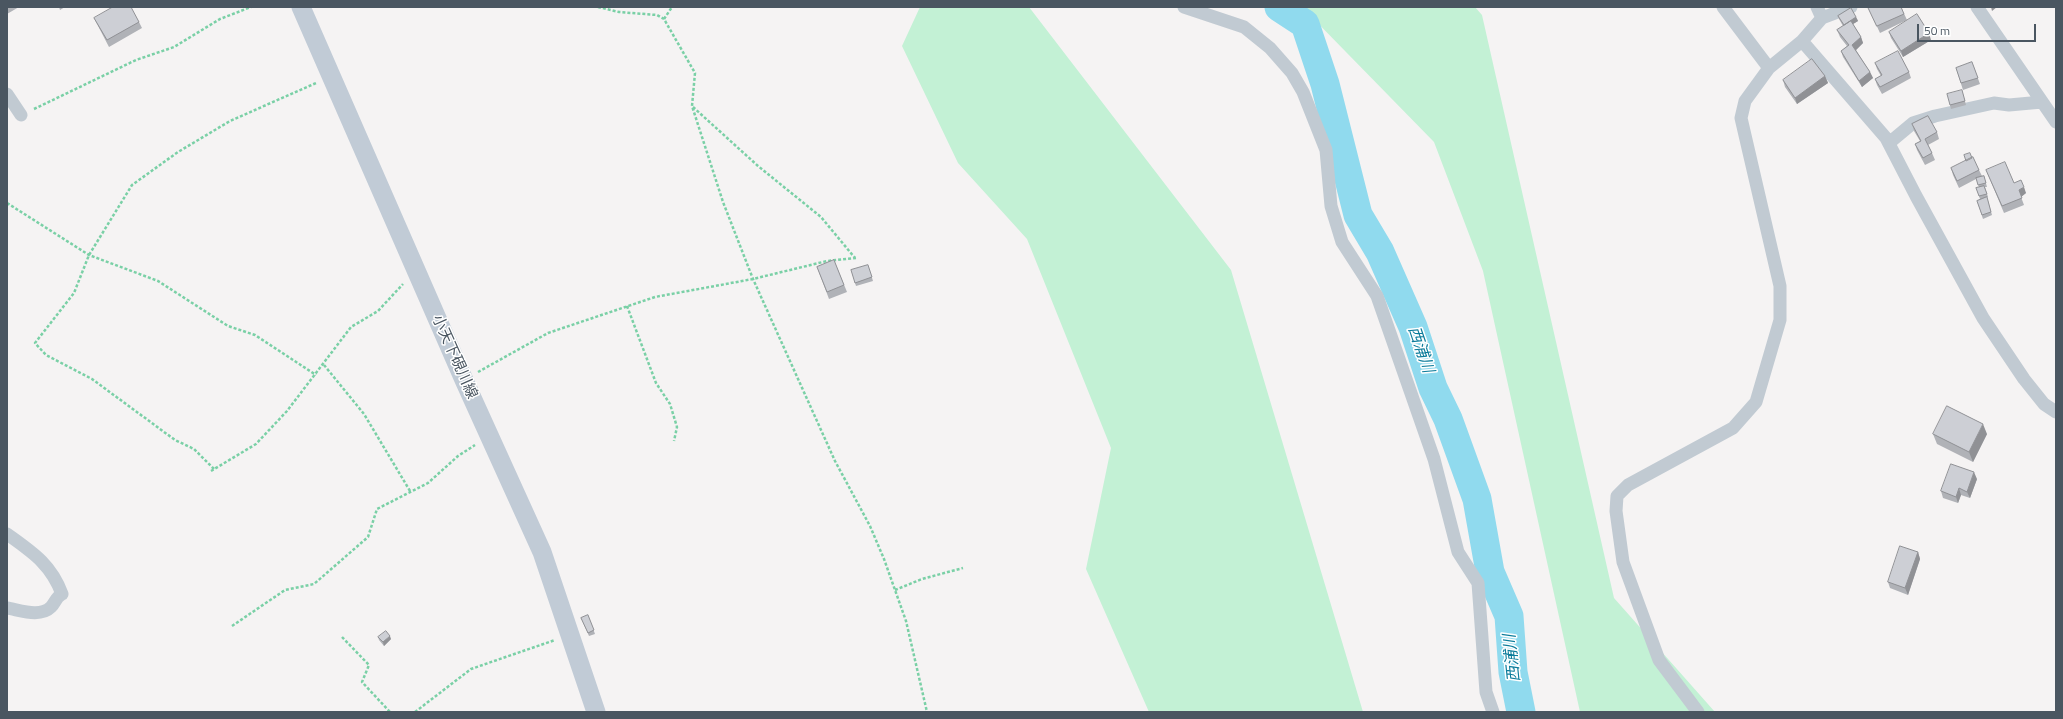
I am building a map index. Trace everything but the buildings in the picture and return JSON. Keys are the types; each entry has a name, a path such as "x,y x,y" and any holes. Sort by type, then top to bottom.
{"main road":[{"name":"小天下硯川線","path":"301,7 464,380 542,552 596,712"}],"street":[{"path":"1184,7 1244,27 1270,48 1292,73 1309,104 1326,150 1331,206 1342,242 1378,296 1434,459 1458,552 1478,583 1486,692 1492,712"},
{"path":"1723,7 1769,68"},
{"path":"1698,712 1659,660 1623,562 1616,511 1617,496 1628,485 1733,428 1756,402 1780,320 1780,286 1741,118 1745,101 1769,68 1802,41 1820,13 1851,7"},
{"path":"1977,7 2056,122"},
{"path":"1802,41 1889,143 1916,196 1983,318 2024,379 2044,404 2056,412"},
{"path":"7,94 21,115"},
{"path":"1889,143 1913,123 1935,116 1994,103 2015,105 2042,102"},
{"path":"7,534 38,557 56,578 62,594 59,595 50,608 35,613 7,608"}],"path":[{"path":"21,115 136,60 174,47 220,19 252,7"},
{"path":"598,7 619,12 657,15 664,19 695,72 692,106 723,202 753,279 835,461 870,526 906,621 927,712"},
{"path":"664,19 672,7"},
{"path":"214,469 194,449 175,440 92,379 46,355 35,343 74,292 89,255 132,185 178,152 230,122 331,76"},
{"path":"464,380 548,333 655,297 753,279 827,261 856,258 821,217 758,166 692,106"},
{"path":"7,203 89,255 158,281 228,326 255,335 316,375"},
{"path":"211,471 256,444 287,411 316,375 351,327 378,312 416,271"},
{"path":"627,306 656,383 670,404 677,427 674,441"},
{"path":"323,365 364,414 410,491"},
{"path":"232,626 285,590 314,584 368,537 377,510 410,491 428,483 458,456 489,436"},
{"path":"895,590 922,579 963,568"},
{"path":"415,712 471,669 570,634"},
{"path":"342,637 369,665 362,682 390,712"}],"green space":[{"path":"920,7 1029,7 1231,270 1363,712 1149,712 1086,569 1111,448 1027,239 958,163 902,46"},
{"path":"1302,7 1475,7 1482,15 1614,598 1715,712 1580,712 1483,271 1434,142"}],"waterway":[{"name":"西浦川","path":"1279,7 1305,24 1325,84 1358,215 1380,252 1413,327 1433,388 1448,419 1477,499 1490,572 1509,616 1513,672 1521,712"}]}
